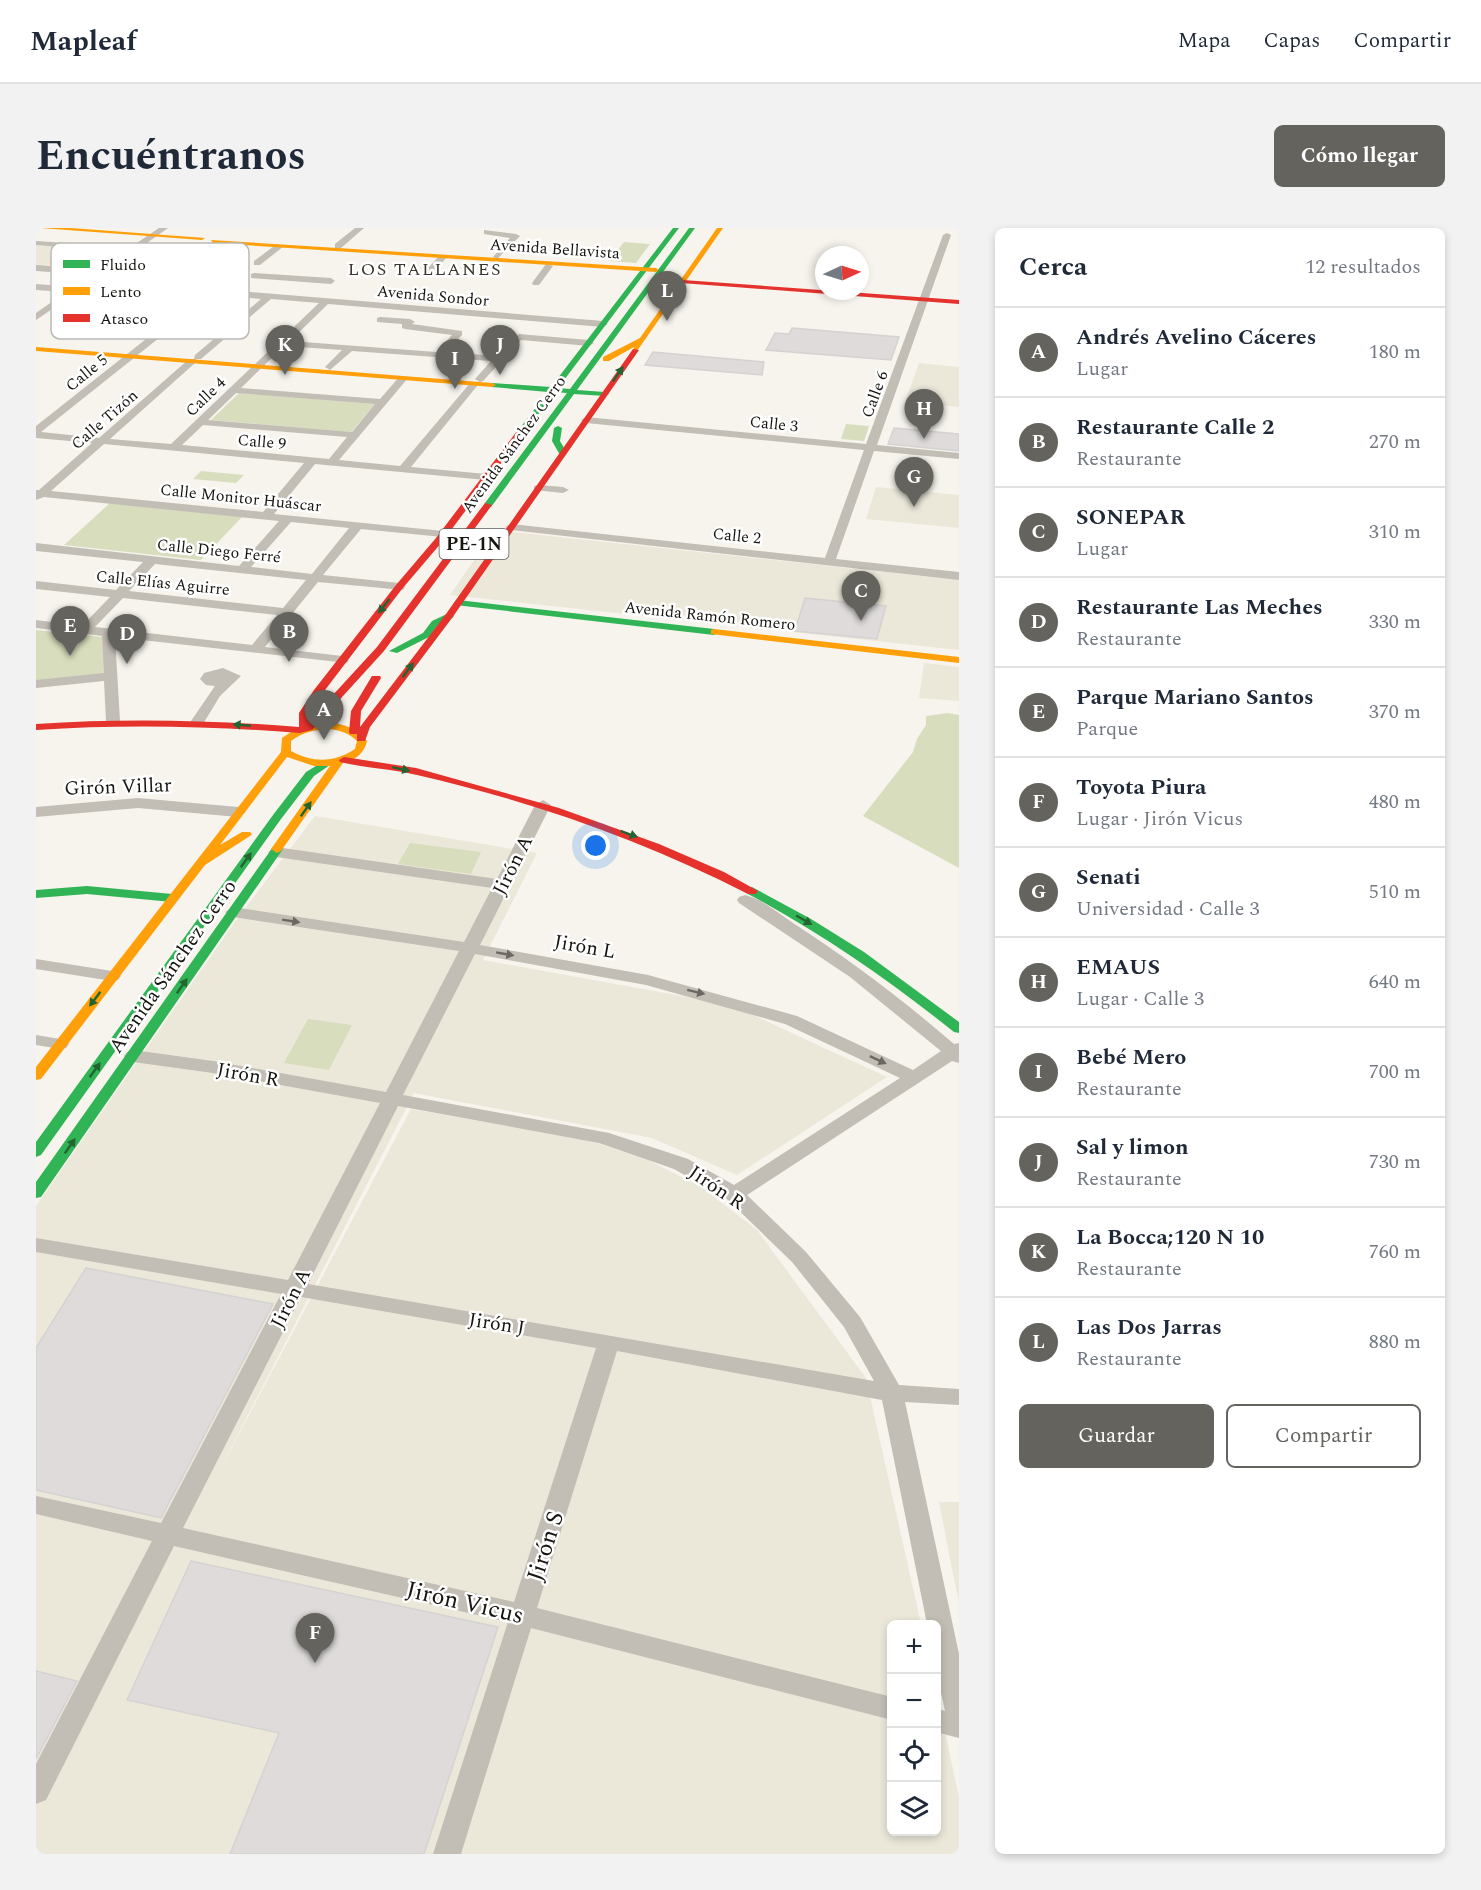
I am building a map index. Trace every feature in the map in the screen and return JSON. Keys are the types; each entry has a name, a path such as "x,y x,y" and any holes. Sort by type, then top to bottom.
{"main road":[{"name":"Avenida Bellavista","path":"46,228 159,232 211,239 338,246 443,257 497,257 605,266"},
{"path":"697,231 714,228"},
{"path":"336,762 357,753 366,742 365,727 449,616 720,228"},
{"name":"Avenida Sánchez Cerro","path":"666,271 674,253 697,231"},
{"name":"Avenida Sánchez Cerro","path":"304,729 344,694 437,576 528,450 577,391 697,231"},
{"path":"673,232 675,245 672,249 674,253"},
{"name":"Avenida Sánchez Cerro","path":"304,729 304,713 342,660 399,586 441,537 673,232"},
{"name":"Avenida Bellavista","path":"244,241 280,246 645,269 666,271 686,277 959,302"},
{"path":"618,304 654,287 667,304"},
{"path":"596,333 599,345 596,351 602,357 627,349 635,341 643,339"},
{"path":"36,347 555,387 604,394"},
{"path":"260,364 330,367 403,378 477,381"},
{"name":"Avenida Sánchez Cerro","path":"366,742 351,725 355,713 394,651 558,428 577,391"},
{"path":"558,428 556,444 563,453"},
{"path":"489,473 509,458 528,450"},
{"path":"437,576 435,570 443,558 441,537"},
{"name":"Avenida Ramón Romero","path":"460,600 957,656"},
{"path":"394,651 426,635 435,623 449,616"},
{"path":"36,727 113,721 198,721 304,729 329,726 366,742 485,775"},
{"name":"PE-1N","path":"281,748 286,740 304,729"},
{"path":"36,739 164,733 281,748 307,762 372,763 451,780 543,805 651,842 701,864 758,894 880,967 929,1003 959,1029"},
{"path":"281,748 284,778"},
{"name":"Avenida Sánchez Cerro","path":"36,1076 238,812 281,748"},
{"name":"Avenida Sánchez Cerro","path":"36,1152 310,774 336,762"},
{"name":"Avenida Sánchez Cerro","path":"36,1193 288,835 336,762"},
{"path":"451,780 462,769"},
{"path":"277,817 288,835"},
{"name":"Avenida Sánchez Cerro","path":"198,864 215,856 222,848 249,830 227,861"},
{"path":"36,894 87,890 172,898"}],"street":[{"path":"36,235 46,228"},
{"path":"338,246 360,228"},
{"path":"142,243 159,232"},
{"path":"487,232 515,235 516,237 497,257"},
{"name":"Calle 6","path":"829,562 947,235"},
{"path":"36,243 51,244"},
{"path":"257,263 280,246"},
{"path":"430,271 443,257"},
{"path":"536,283 549,266"},
{"path":"36,268 51,269"},
{"path":"254,276 331,280"},
{"path":"36,287 51,288"},
{"name":"Avenida Sondor","path":"249,295 424,309 596,333"},
{"name":"Calle 4","path":"249,313 268,297"},
{"path":"260,364 326,301"},
{"path":"36,305 51,306"},
{"path":"36,317 51,307"},
{"path":"378,350 424,309"},
{"path":"380,320 401,330 459,333 438,355"},
{"path":"403,470 477,381 519,337 596,333"},
{"name":"Calle 5","path":"36,433 151,339"},
{"name":"Calle 4","path":"195,359 219,339"},
{"path":"281,343 499,359"},
{"path":"330,367 350,348"},
{"name":"Calle Tizón","path":"38,495 195,359"},
{"name":"Calle 4","path":"173,448 260,364"},
{"path":"331,463 403,378"},
{"path":"233,390 382,402"},
{"name":"Calle 3","path":"586,420 959,456"},
{"path":"200,422 355,435"},
{"name":"Calle 9","path":"36,433 403,470 489,473"},
{"path":"266,516 312,461"},
{"path":"538,488 562,490"},
{"name":"Calle Monitor Huáscar","path":"38,495 358,525 441,537"},
{"path":"243,569 288,518"},
{"path":"256,649 358,525"},
{"name":"Calle 2","path":"511,527 959,576"},
{"name":"Calle Diego Ferré","path":"36,547 399,586"},
{"path":"85,630 153,560"},
{"name":"Calle Elías Aguirre","path":"36,585 286,612"},
{"path":"36,624 342,660"},
{"path":"108,633 113,721"},
{"path":"36,684 111,676"},
{"path":"198,721 215,694 226,683"},
{"name":"Girón Villar","path":"36,812 138,803 238,812"},
{"name":"Jirón A","path":"36,1791 543,805"},
{"path":"276,852 502,885"},
{"path":"734,1194 914,1077 957,1052 872,985 784,924 758,894"},
{"name":"Jirón L","path":"233,912 470,948 648,980 791,1020 914,1077"},
{"path":"36,964 112,976"},
{"path":"36,1040 60,1044"},
{"name":"Jirón R","path":"133,1056 392,1098 602,1137 681,1164 734,1194 799,1257 852,1322 892,1393 959,1716"},
{"name":"Jirón J","path":"36,1245 609,1342 892,1393 959,1397"},
{"name":"Jirón S","path":"447,1854 609,1342"},
{"name":"Jirón Vicus","path":"36,1504 523,1615 887,1708"},
{"path":"941,1721 959,1726"}],"shaded area":[{"path":"36,245 51,246 51,268 36,267"},
{"path":"919,363 959,367 959,407 905,402"},
{"path":"876,487 959,495 959,528 866,519"},
{"path":"495,530 959,580 959,650 450,595"},
{"path":"924,663 959,667 959,701 919,698"},
{"path":"315,816 537,853 483,960 731,1005 887,1077 737,1175 652,1138 414,1093 214,1481 411,1109 591,1141 648,1160 701,1187 757,1230 866,1378 920,1620 887,1620 887,1836 941,1836 941,1714 959,1797 959,1854 36,1854 36,1206 237,919"},
{"path":"939,1502 959,1502 959,1603 950,1559"}],"green space":[{"path":"624,242 650,244 636,263 609,261"},
{"path":"239,393 375,404 351,432 211,420"},
{"path":"846,424 869,426 864,441 841,439"},
{"path":"201,471 244,475 236,483 193,479"},
{"path":"110,503 242,517 201,560 64,545"},
{"path":"36,630 102,637 105,675 36,681"},
{"path":"947,713 959,715 959,868 863,816 913,752 917,739 926,725 926,716"},
{"path":"410,843 481,852 471,874 398,864"},
{"path":"308,1019 352,1025 329,1070 284,1063"}],"building":[{"path":"792,328 899,337 891,360 766,350 775,333 789,334"},
{"path":"653,352 764,362 762,375 645,365"},
{"path":"894,428 959,434 959,451 888,444"},
{"path":"805,598 886,606 877,639 795,631"},
{"path":"86,1268 273,1304 161,1518 36,1490 36,1348"},
{"path":"191,1561 498,1627 424,1854 230,1854 279,1733 127,1700"},
{"path":"36,1671 77,1681 36,1759"}],"traffic: fast":[{"path":"520,433 676,228"},
{"path":"488,505 692,228"},
{"path":"492,385 605,394"},
{"path":"558,428 556,441 563,453"},
{"path":"458,603 714,632"},
{"path":"394,651 426,635 435,623 449,616"},
{"path":"36,1152 277,817 310,774 326,763"},
{"path":"36,1193 277,849"},
{"path":"36,894 87,890 172,898"},
{"path":"752,891 859,955 959,1029"}],"traffic: slow":[{"path":"43,228 202,238"},
{"path":"635,350 720,228"},
{"path":"213,241 244,243"},
{"path":"249,243 656,270"},
{"path":"606,359 643,339"},
{"path":"36,349 492,385"},
{"path":"714,632 959,660"},
{"path":"329,726 343,728 355,734 362,741 360,750 342,760 323,764 304,761 286,752 286,740 296,733 329,726"},
{"path":"36,1076 286,752"},
{"path":"277,849 339,761"},
{"path":"198,864 246,834"}],"traffic: jam":[{"path":"683,282 959,302"},
{"path":"361,739 365,727 449,616 635,350"},
{"path":"304,729 304,713 318,692 399,587 439,540 520,433"},
{"path":"308,728 358,677 381,649 488,505"},
{"path":"354,732 356,711 376,678"},
{"path":"36,727 102,723 168,723 300,730"},
{"path":"344,760 416,771 555,810 655,846 752,891"}],"place":[{"name":"Las Dos Jarras","path":"667,321"},
{"name":"La Bocca;120 N 10","path":"285,375"},
{"name":"Sal y limon","path":"500,375"},
{"name":"Bebé Mero","path":"455,389"},
{"name":"EMAUS","path":"924,439"},
{"name":"Senati","path":"914,507"},
{"name":"SONEPAR","path":"861,621"},
{"name":"Parque Mariano Santos","path":"70,656"},
{"name":"Restaurante Calle 2","path":"289,662"},
{"name":"Restaurante Las Meches","path":"127,664"},
{"name":"Andrés Avelino Cáceres","path":"324,740"},
{"name":"Toyota Piura","path":"315,1663"}],"district":[{"name":"LOS TALLANES","path":"425,269"}]}
